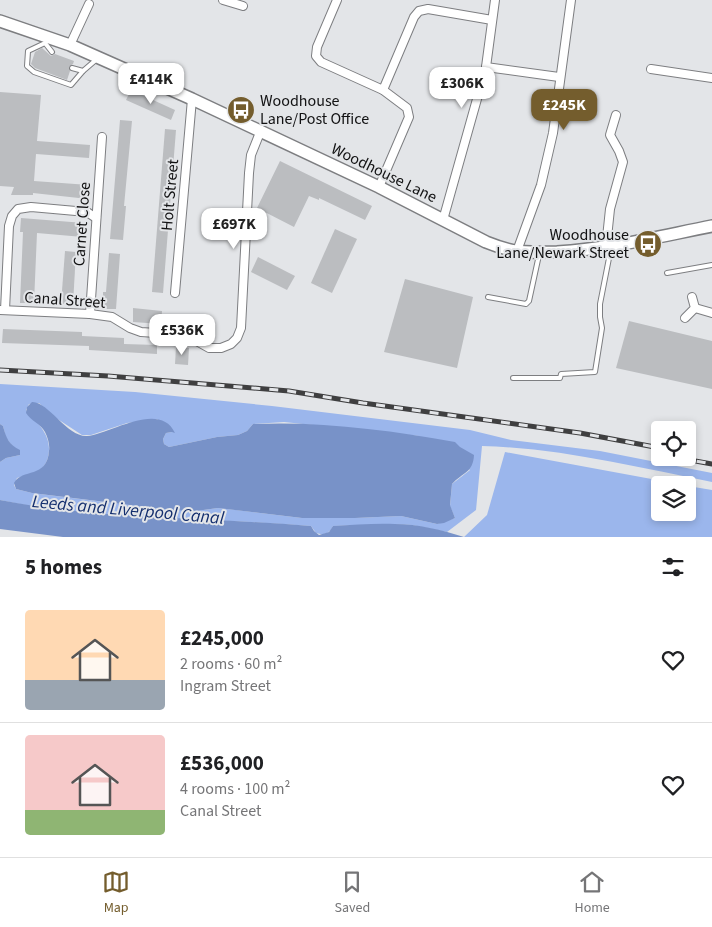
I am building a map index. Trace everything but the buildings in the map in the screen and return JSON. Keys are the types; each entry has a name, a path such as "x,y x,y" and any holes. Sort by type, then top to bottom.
{"main road":[{"name":"Woodhouse Lane","path":"0,21 46,40 70,45 192,99 261,130 486,242 517,252 609,247 712,226"}],"street":[{"path":"223,0 243,6"},
{"path":"337,0 317,47 316,56 320,62 383,90 406,108 409,116 378,187"},
{"path":"443,220 486,66 495,0"},
{"path":"517,252 541,185 553,133 559,77 571,0"},
{"path":"70,45 89,4"},
{"path":"383,90 414,17 420,11 428,9 492,20"},
{"path":"486,66 559,77"},
{"path":"651,68 712,78"},
{"name":"Holt Street","path":"175,293 192,99"},
{"path":"609,247 610,209 623,162 610,136 616,115"},
{"name":"Canal Street","path":"2,310 90,314 112,317 130,328 141,332 186,335 209,348 221,348 231,344 237,338 241,328 249,173 251,155 261,130"},
{"name":"Carnet Close","path":"90,314 102,137"},
{"path":"2,310 4,225 18,209 31,208 87,212 96,218"},
{"path":"692,297 695,308"},
{"path":"695,308 712,312"},
{"path":"685,318 695,308"}],"lane":[{"path":"52,52 46,40 28,51 27,66 34,72 71,85 98,58"},
{"path":"72,68 83,71"},
{"path":"512,378 560,378 561,374 595,372 602,328 600,304 609,247"},
{"path":"488,297 526,304 529,300 539,260 539,252"},
{"path":"668,273 712,265"}],"shaded area":[{"path":"0,384 135,392 272,406 470,430 511,440 600,451 651,461 651,466 676,466 712,473 712,482 696,479 696,476 682,476 569,454 482,446 476,510 447,532 412,525 395,524 333,526 328,532 322,534 316,533 311,526 116,516 38,507 0,500 0,462 6,458 20,455 6,438 3,426 0,424","holes":["39,403 56,418 82,435 91,435 127,423 157,419 172,432 166,433 163,439 164,444 169,447 217,437 238,435 247,431 253,424 284,422 419,436 470,470 452,484 450,506 455,518 437,524 401,516 302,518 218,508 196,511 104,502 32,493 16,489 14,485 17,478 42,468 48,457 49,443 47,437 26,410 29,404"]},
{"path":"32,402 45,407 72,431 87,436 134,421 158,419 168,424 175,433 166,433 163,439 164,444 169,447 217,437 238,435 247,431 253,424 278,423 380,430 455,442 474,455 470,469 452,484 450,505 455,518 444,523 437,524 401,516 302,518 218,508 196,511 171,510 32,493 16,489 14,483 18,478 44,466 49,451 45,432 26,413 27,407"},
{"name":"Leeds and Liverpool Canal","path":"0,424 3,426 7,438 20,450 20,455 6,458 0,462"},
{"path":"505,452 651,479 651,521 696,521 696,487 712,490 712,537 464,537 487,515"},
{"name":"Leeds and Liverpool Canal","path":"0,500 117,515 311,526 319,535 329,532 333,526 404,524 421,526 464,537 63,537 0,529"}],"railway":[{"path":"0,370 108,376 289,391 580,433 651,446"},
{"path":"696,461 712,464"}],"place":[{"name":"Woodhouse Lane/Post Office","path":"241,110"},
{"name":"Woodhouse Lane/Newark Street","path":"648,244"}]}
